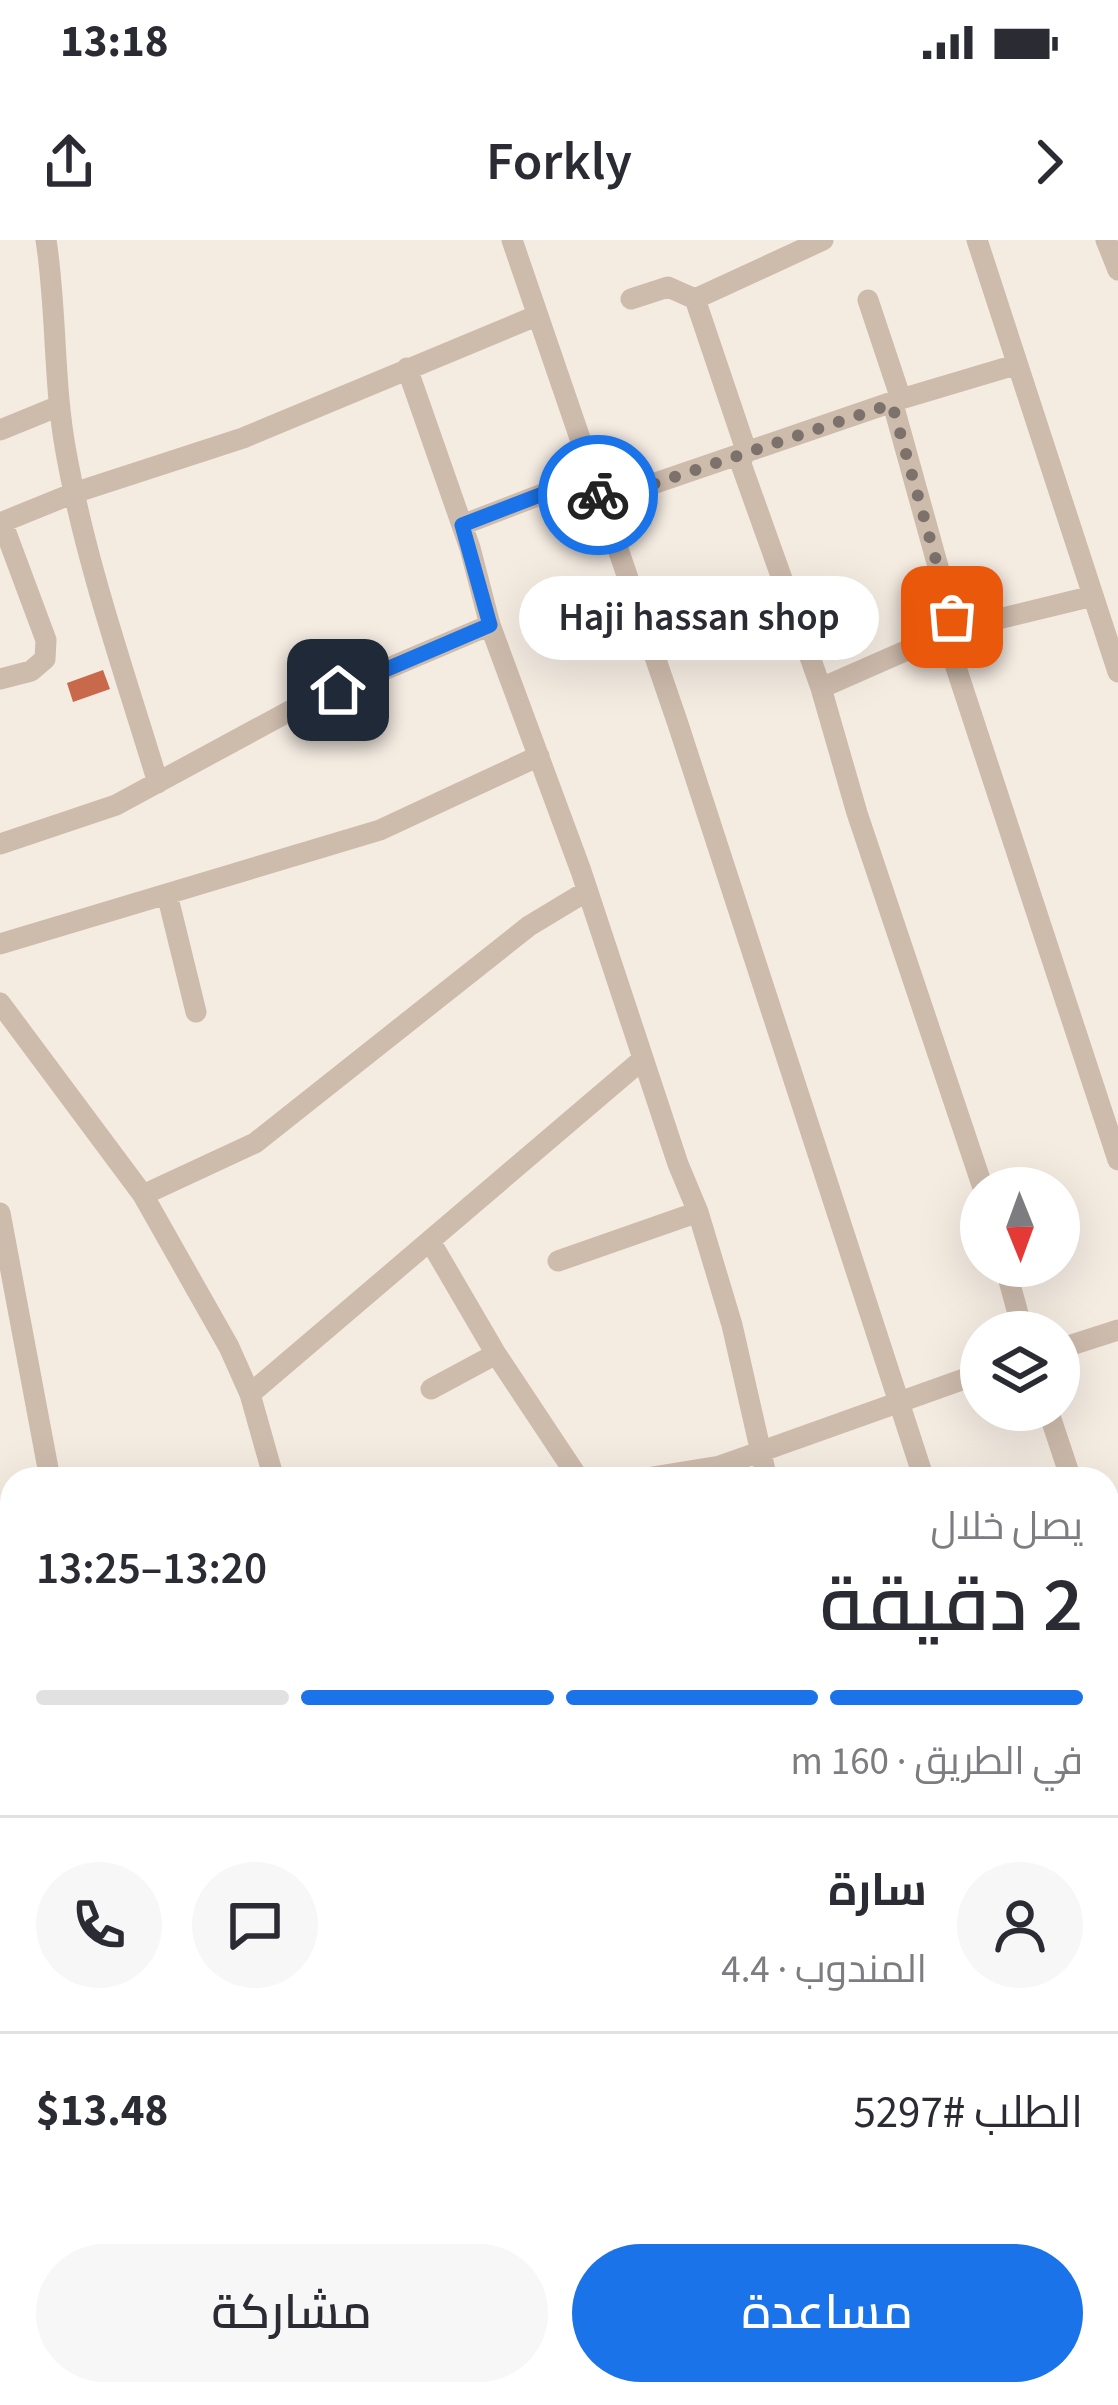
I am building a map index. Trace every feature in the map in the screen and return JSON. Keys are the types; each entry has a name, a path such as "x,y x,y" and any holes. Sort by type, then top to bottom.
{"street":[{"path":"46,240 55,297 59,406 74,493 158,783"},
{"path":"512,240 708,814 920,1467"},
{"path":"694,299 823,240"},
{"path":"977,240 1118,672"},
{"path":"1106,240 1118,270"},
{"path":"631,299 668,287 694,299 745,447 741,464 821,688 857,813 976,1167"},
{"path":"868,300 953,630 948,643 1118,1160"},
{"path":"0,679 31,671 45,659 46,640 1,522 243,437 536,316"},
{"path":"600,502 1015,365"},
{"path":"407,368 462,525 490,625 698,1212 764,1467"},
{"path":"0,430 59,406"},
{"path":"462,525 592,475"},
{"path":"821,688 953,630 1093,596"},
{"path":"0,844 116,805 299,706 490,625"},
{"path":"0,944 380,830 539,756"},
{"path":"142,1195 255,1143 529,926 587,891"},
{"path":"167,894 196,1012"},
{"path":"0,1003 129,1172 229,1347 250,1394 271,1467"},
{"path":"250,1394 643,1059"},
{"path":"558,1261 698,1212"},
{"path":"0,1213 48,1467"},
{"path":"430,1241 496,1354 572,1467"},
{"path":"1080,1342 1118,1330"},
{"path":"431,1389 496,1354"},
{"path":"731,1467 760,1450 960,1380"},
{"path":"1055,1431 1067,1467"}],"building":[{"path":"103,670 110,689 73,702 67,683"}],"way so far":[{"path":"598,495 600,502 892,404 952,617"}],"place":[{"name":"Haji hassan shop","path":"952,617"}],"route":[{"path":"338,690 490,625 462,525 592,475 598,495"}]}
